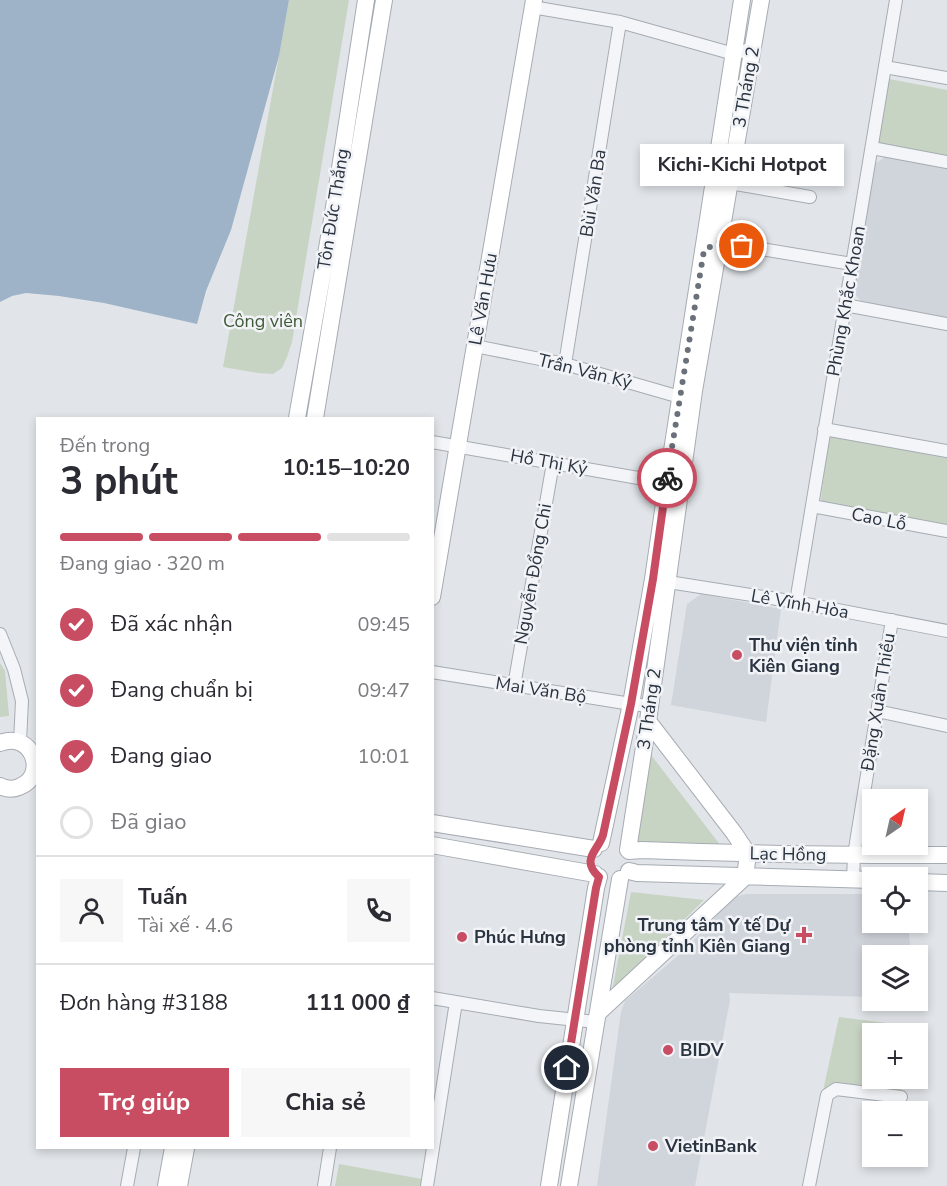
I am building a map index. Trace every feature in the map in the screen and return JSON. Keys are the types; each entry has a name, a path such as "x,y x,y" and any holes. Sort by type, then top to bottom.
{"main road":[{"name":"Tôn Đức Thắng","path":"297,417 332,220 366,0"},
{"name":"Tôn Đức Thắng","path":"315,417 384,0"},
{"name":"3 Tháng 2","path":"598,846 660,580 687,394 704,250 742,0"},
{"name":"3 Tháng 2","path":"629,850 649,713 667,483 719,242 761,0"},
{"name":"Lê Văn Hưu","path":"434,585 533,3"},
{"path":"597,1018 745,877 748,854 649,713"},
{"path":"0,743 12,740 29,748 35,767 34,779 25,784 9,789 0,786"},
{"path":"434,823 598,846"},
{"path":"549,1186 596,888 597,875 591,864 592,854 598,846 608,841 616,841 629,850 632,861 624,875 569,1186"},
{"path":"434,844 597,875 609,881 624,875"},
{"name":"Lạc Hồng","path":"629,850 748,854 947,855"},
{"name":"Lạc Hồng","path":"624,875 637,873 862,879"},
{"path":"928,882 947,883"},
{"path":"166,1186 173,1149"},
{"path":"179,1186 186,1149"}],"street":[{"name":"Phùng Khắc Khoan","path":"796,602 896,0"},
{"path":"533,3 620,22 734,54 753,48"},
{"name":"Bùi Văn Ba","path":"565,364 620,22"},
{"path":"885,67 947,78"},
{"path":"872,148 947,162"},
{"path":"730,183 810,197"},
{"path":"704,250 719,242 852,264"},
{"path":"845,305 947,324"},
{"name":"Trần Văn Kỷ","path":"475,346 565,364 687,394"},
{"path":"824,429 947,451"},
{"name":"Hồ Thị Kỷ","path":"434,442 667,483"},
{"name":"Nguyễn Đổng Chi","path":"514,686 553,463"},
{"name":"Cao Lỗ","path":"812,506 947,531"},
{"name":"Lê Vĩnh Hòa","path":"660,580 796,602 947,631"},
{"name":"Đặng Xuân Thiều","path":"853,879 854,855 892,620"},
{"path":"0,634 14,669 22,701 29,748"},
{"name":"Mai Văn Bộ","path":"434,672 631,704 649,713"},
{"path":"877,711 947,726"},
{"path":"434,998 575,1021 597,1018"},
{"path":"434,1142 456,1002"},
{"path":"809,1186 827,1095 830,1092 836,1089 901,1097"},
{"path":"128,1186 134,1149"},
{"path":"324,1186 330,1149"},
{"path":"427,1186 433,1149"}],"shaded area":[{"path":"886,156 947,169 947,319 861,301 854,293 875,164"},
{"path":"701,594 781,609 766,722 671,705 687,604"},
{"path":"748,894 862,894 862,933 909,933 910,945 862,945 862,997 729,993 730,1000 695,1186 597,1186 621,1012 625,1001 687,948 733,897"}],"green space":[{"name":"Công viên","path":"289,0 349,0 292,342 282,368 273,374 223,367"},
{"path":"889,79 947,90 947,163 877,149"},
{"path":"829,436 947,458 947,530 820,506"},
{"path":"0,663 5,671 9,716 0,717"},
{"path":"648,751 721,846 634,844"},
{"path":"631,892 704,900 612,991"},
{"path":"839,1017 888,1023 862,1023 862,1089 901,1089 900,1101 877,1101 823,1091"},
{"path":"339,1164 422,1179 421,1186 335,1186"}],"water":[{"path":"0,0 289,0 279,56 231,230 206,291 197,324 104,303 59,296 26,293 0,302"}],"way so far":[{"path":"667,478 704,250 719,242 742,246"}],"place":[{"name":"Kichi-Kichi Hotpot","path":"742,246"},
{"name":"Thư viện tỉnh Kiên Giang","path":"737,655"},
{"name":"Trung tâm Y tế Dự phòng tỉnh Kiên Giang","path":"804,935"},
{"name":"Phúc Hưng","path":"462,937"},
{"name":"BIDV","path":"668,1050"},
{"name":"VietinBank","path":"653,1146"}],"route":[{"path":"567,1068 599,877 593,869 591,859 594,849 601,843 631,704 653,579 667,478"}]}
